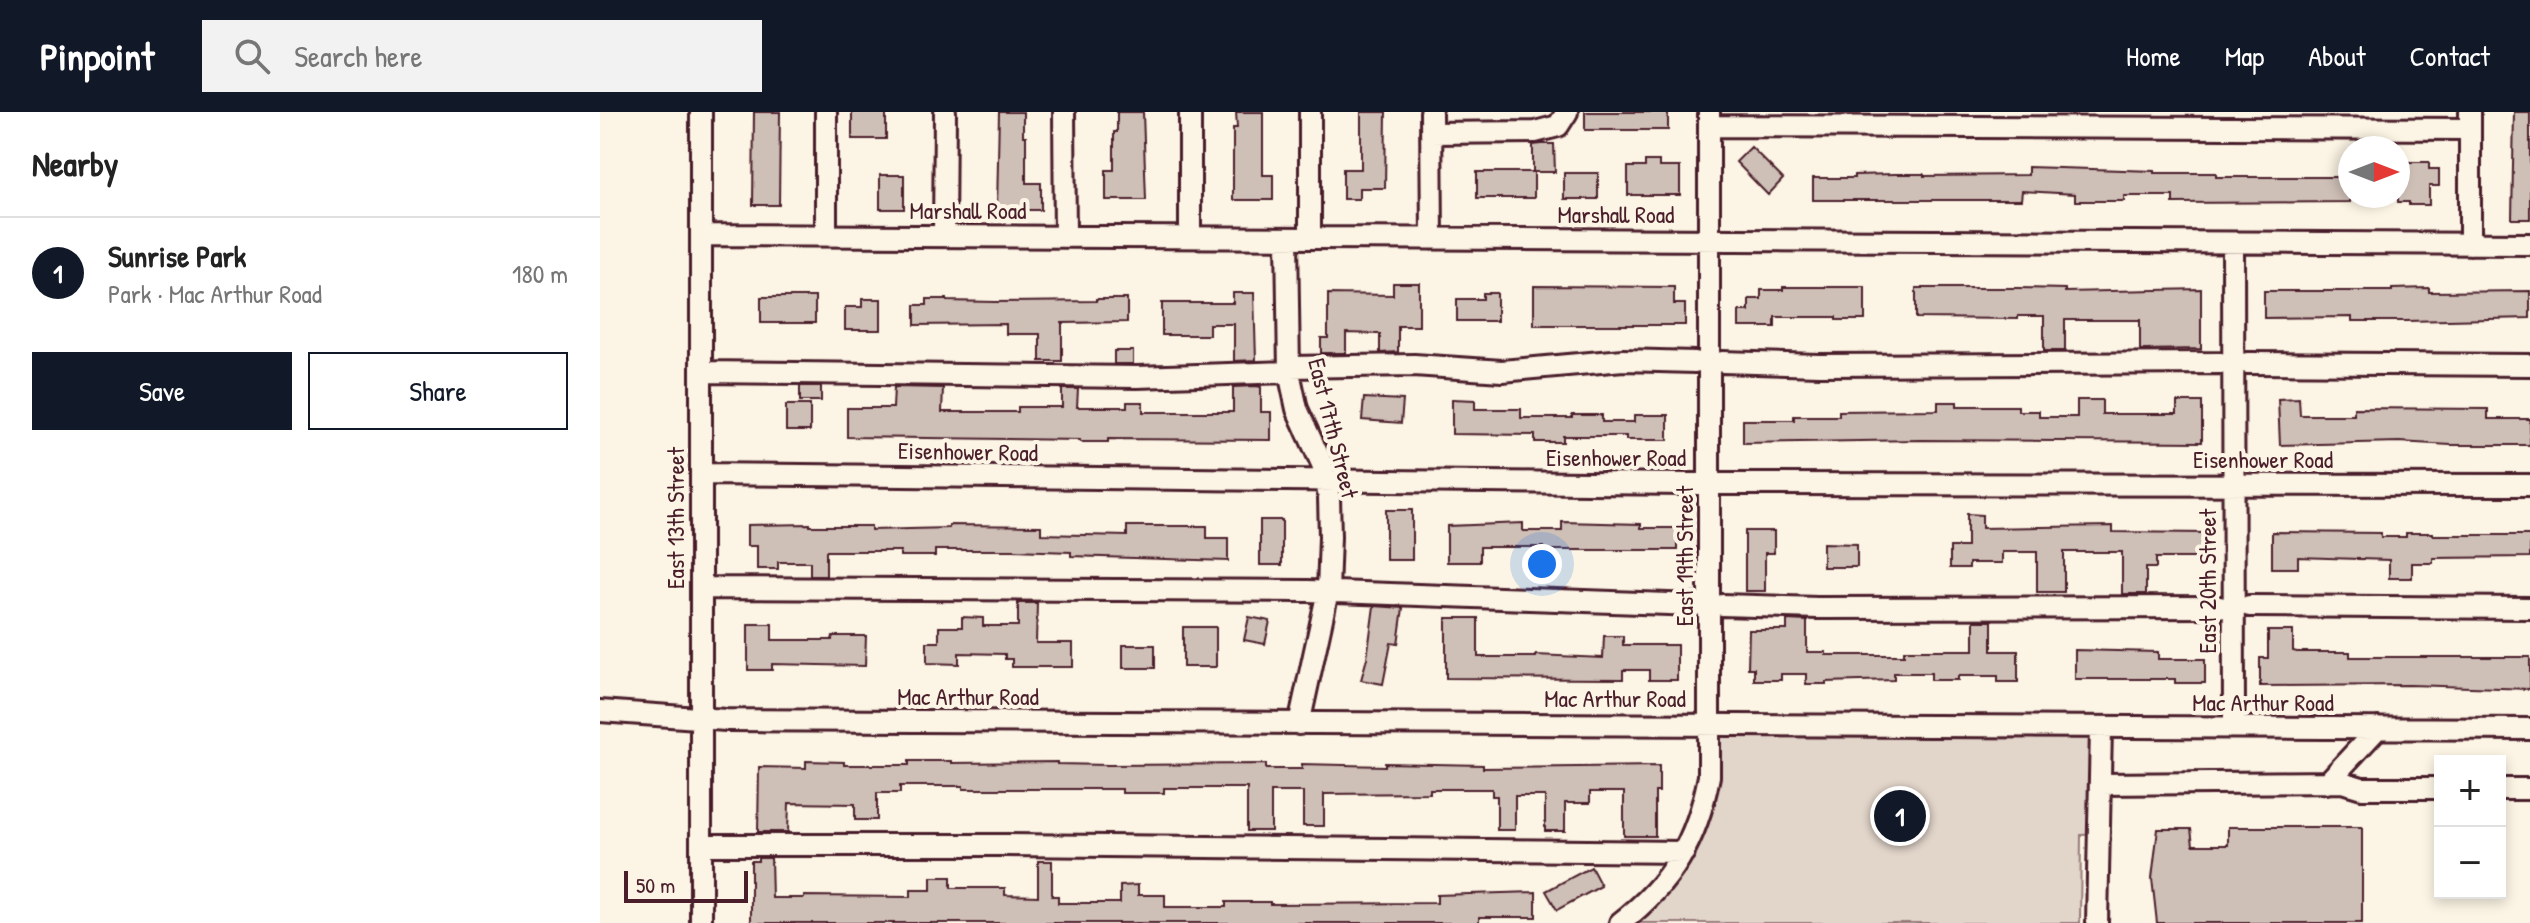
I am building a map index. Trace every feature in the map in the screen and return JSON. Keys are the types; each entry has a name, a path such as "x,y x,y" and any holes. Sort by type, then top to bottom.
{"street":[{"name":"East 13th Street","path":"701,112 701,923"},
{"path":"826,112 826,235"},
{"path":"944,236 945,112"},
{"path":"1064,112 1065,237"},
{"path":"1190,112 1190,237"},
{"path":"1310,112 1310,238"},
{"path":"1431,112 1432,239"},
{"path":"1431,133 1535,132 1558,126 1567,112"},
{"path":"1709,119 2470,120 2470,244"},
{"name":"East 19th Street","path":"1620,923 1650,898 1684,852 1697,827 1709,776 1709,119"},
{"name":"Marshall Road","path":"701,235 2530,244"},
{"name":"East 17th Street","path":"1287,238 1289,370 1297,409 1322,464 1329,497 1330,537 1328,591 1299,724"},
{"name":"East 20th Street","path":"2233,243 2234,727"},
{"path":"701,372 1121,377 1414,365 1502,371 1623,360 1695,362"},
{"path":"1722,362 1819,365 2221,363"},
{"path":"2247,363 2530,365"},
{"name":"Eisenhower Road","path":"701,474 1710,484 2530,485"},
{"path":"701,588 1328,591 1696,605"},
{"path":"1722,605 1850,609 2220,607"},
{"path":"2249,606 2530,608"},
{"name":"Mac Arthur Road","path":"600,711 726,720 2530,729"},
{"path":"2097,923 2101,728"},
{"path":"2327,783 2378,728"},
{"path":"2101,784 2342,782 2362,788 2434,788"},
{"path":"2506,789 2530,789"},
{"path":"701,845 1684,852"}],"shaded area":[{"path":"1710,724 2101,728 2100,834 2081,835 2080,923 1620,923 1684,852"}],"building":[{"path":"754,112 780,112 779,205 753,205"},
{"path":"852,112 886,112 886,139 852,139"},
{"path":"999,112 1023,112 1026,183 1041,183 1041,210 997,210"},
{"path":"1117,112 1143,112 1146,200 1106,200 1106,170 1114,170"},
{"path":"1236,112 1263,112 1263,175 1273,175 1273,200 1233,200 1233,128 1237,128"},
{"path":"1361,112 1386,112 1385,188 1359,188 1359,199 1343,199 1343,169 1361,169"},
{"path":"1585,112 1668,112 1668,130 1585,130"},
{"path":"2514,112 2530,112 2530,219 2512,219"},
{"path":"1554,144 1555,172 1533,172 1533,145"},
{"path":"1751,147 1783,179 1768,195 1736,162"},
{"path":"1645,161 1659,161 1659,167 1680,167 1680,195 1628,195 1628,167 1645,167"},
{"path":"2410,162 2429,162 2429,169 2439,169 2439,186 2429,186 2429,205 2410,205"},
{"path":"2028,167 2216,173 2216,177 2338,177 2338,202 2173,203 2173,196 2124,196 2124,201 2075,201 2075,194 2022,191 2021,200 1813,200 1813,178 1895,174 2028,175"},
{"path":"1477,172 1534,172 1534,198 1477,198"},
{"path":"1564,173 1598,173 1598,199 1564,199"},
{"path":"880,175 904,175 904,209 880,209"},
{"path":"1393,283 1419,283 1419,326 1398,326 1398,352 1380,353 1380,334 1346,333 1346,353 1321,353 1321,338 1328,338 1328,294 1393,295"},
{"path":"1534,286 1674,287 1674,304 1685,304 1685,325 1534,325"},
{"path":"1783,287 1865,287 1865,320 1775,317 1775,327 1739,327 1739,311 1749,311 1749,299 1761,299 1761,290 1783,290"},
{"path":"1916,288 2065,289 2065,292 2201,289 2201,349 2140,350 2140,320 2065,320 2065,351 2044,351 2044,316 2018,316 2018,319 1916,318"},
{"path":"2429,288 2429,292 2530,291 2530,318 2352,321 2352,317 2264,318 2264,291"},
{"path":"1233,293 1254,293 1256,360 1234,361 1234,324 1209,324 1209,335 1162,335 1162,303 1233,303"},
{"path":"1483,293 1497,293 1497,321 1457,321 1457,299 1483,299"},
{"path":"761,297 815,297 815,323 761,323"},
{"path":"862,299 881,299 881,330 845,330 845,307 862,307"},
{"path":"927,299 995,302 1127,299 1127,322 1062,323 1062,361 1040,361 1040,334 1006,334 1006,324 915,325 915,305 927,305"},
{"path":"1114,351 1133,351 1133,364 1114,364"},
{"path":"800,386 821,386 821,401 800,401"},
{"path":"894,387 943,388 942,412 1018,412 1018,407 1062,407 1062,389 1078,389 1077,407 1127,407 1127,402 1143,402 1143,412 1233,412 1233,387 1261,387 1261,412 1271,412 1271,440 1108,439 1108,442 1080,442 847,437 847,408 893,408"},
{"path":"1364,398 1403,400 1401,423 1362,420"},
{"path":"2299,398 2300,415 2354,415 2354,408 2488,409 2488,419 2530,419 2530,445 2399,442 2280,445 2278,399"},
{"path":"1452,399 1475,400 1475,409 1521,409 1521,418 1602,415 1602,422 1634,422 1634,415 1668,415 1668,440 1563,436 1563,442 1535,442 1535,435 1452,434"},
{"path":"2077,400 2102,400 2102,414 2177,414 2177,402 2202,402 2202,442 1921,440 1743,443 1743,420 1839,416 1839,411 1938,410 1938,402 1957,402 1957,406 2018,406 2018,411 2039,411 2039,417 2077,417"},
{"path":"786,405 810,405 810,431 786,431"},
{"path":"1386,510 1412,510 1412,560 1386,560"},
{"path":"1967,514 1982,515 1982,528 2113,526 2113,532 2206,533 2206,558 2156,558 2156,568 2146,568 2146,594 2122,594 2122,552 2064,552 2064,592 2037,592 2037,552 2002,552 2002,563 1969,563 1969,568 1950,568 1950,547 1967,547"},
{"path":"1260,520 1282,520 1282,565 1260,565"},
{"path":"1562,522 1677,528 1677,550 1480,547 1480,562 1447,562 1447,526 1523,523 1523,531 1562,531"},
{"path":"747,525 871,526 871,530 949,528 949,525 1041,526 1041,534 1127,536 1127,526 1207,526 1207,538 1228,538 1228,561 1071,556 1071,552 1013,550 935,550 935,556 900,556 900,551 826,551 826,576 810,576 810,562 778,562 778,569 757,569 757,546 747,546"},
{"path":"1745,531 1774,531 1774,553 1765,553 1765,591 1745,591"},
{"path":"2272,532 2381,533 2381,537 2406,537 2406,533 2530,535 2530,557 2433,558 2433,563 2412,563 2412,578 2389,578 2389,560 2298,557 2298,568 2272,568"},
{"path":"1823,543 1857,544 1857,567 1823,567"},
{"path":"1018,603 1037,603 1036,643 1073,643 1073,667 1012,667 1012,659 1005,659 1005,654 959,653 959,664 927,663 927,642 939,642 939,627 962,627 962,617 983,618 983,626 1018,626"},
{"path":"1374,606 1403,608 1398,644 1391,643 1383,684 1361,680"},
{"path":"1249,617 1270,621 1265,644 1244,640"},
{"path":"1446,618 1478,618 1478,657 1536,655 1603,658 1604,636 1623,636 1623,645 1677,645 1677,680 1649,680 1649,670 1623,670 1623,679 1446,678"},
{"path":"1787,620 1807,621 1807,652 1826,652 1826,655 1904,655 1904,650 1974,650 1974,621 1992,621 1992,651 2018,651 2018,682 1998,682 1998,676 1931,680 1931,673 1894,673 1894,680 1826,684 1806,684 1806,674 1781,674 1781,680 1754,680 1754,668 1748,668 1749,630 1787,630"},
{"path":"748,624 772,624 772,640 832,640 833,636 866,636 865,666 772,664 772,670 748,670"},
{"path":"1183,627 1216,627 1216,667 1183,667"},
{"path":"2268,631 2293,631 2293,651 2297,652 2350,652 2350,657 2530,657 2530,689 2410,685 2260,686 2260,658 2268,658"},
{"path":"1123,645 1155,645 1155,668 1123,668"},
{"path":"2075,650 2158,652 2158,659 2205,659 2205,683 2175,683 2175,679 2075,679"},
{"path":"806,761 844,762 844,765 909,765 909,761 1266,764 1266,769 1302,769 1302,764 1385,766 1385,763 1483,765 1483,768 1659,766 1659,792 1655,792 1655,836 1624,836 1624,792 1590,792 1590,803 1565,803 1565,831 1545,831 1545,796 1515,796 1515,830 1497,830 1497,796 1492,796 1492,789 1324,794 1324,826 1303,826 1303,792 1271,792 1271,831 1247,831 1247,788 1164,788 1164,793 1122,793 1122,789 963,789 963,786 900,786 900,793 877,793 877,820 855,820 855,804 789,803 788,832 758,832 759,767 806,768"},
{"path":"2228,827 2362,827 2362,923 2157,923 2152,878 2158,829 2191,829 2193,845 2228,845"},
{"path":"758,858 771,858 772,898 911,897 911,890 931,890 931,877 951,877 951,888 1005,888 1005,895 1038,896 1038,861 1052,861 1052,896 1058,896 1058,903 1120,903 1120,886 1138,885 1138,895 1165,895 1165,907 1226,907 1226,902 1437,903 1437,895 1536,892 1536,917 1479,917 1479,923 751,923 751,861 758,861"},
{"path":"1591,867 1601,886 1557,910 1546,891"}],"place":[{"name":"Sunrise Park","path":"1900,816"}]}
